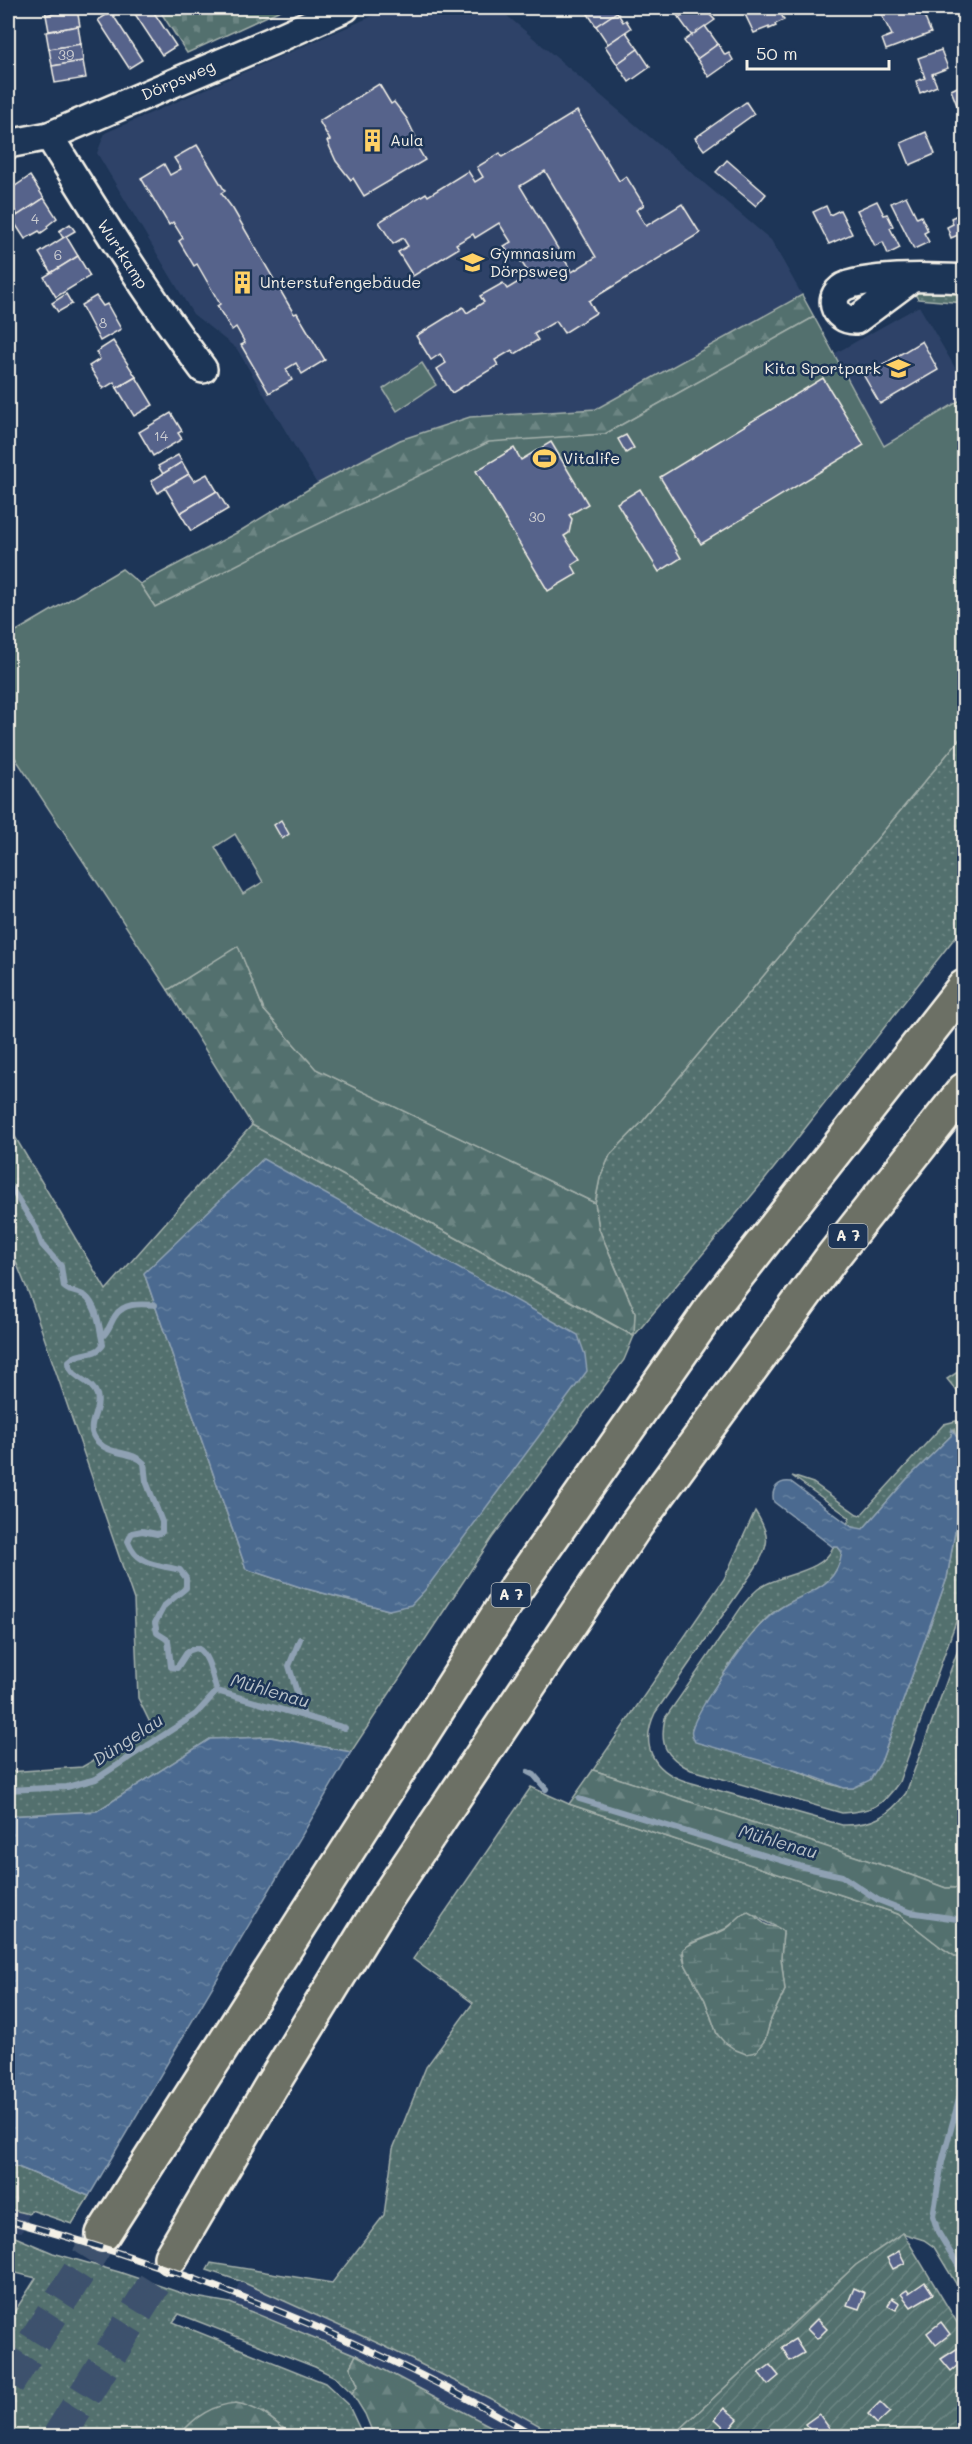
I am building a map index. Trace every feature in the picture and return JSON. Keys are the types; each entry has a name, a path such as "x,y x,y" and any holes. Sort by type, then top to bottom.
{"highway":[{"name":"A 7","path":"103,2234 497,1617 579,1497 714,1305 964,987"},
{"name":"A 7","path":"171,2258 270,2088 382,1905 636,1524 833,1256 964,1090"}],"street":[{"name":"Dörpsweg","path":"8,144 49,136 345,8"},
{"name":"Wurtkamp","path":"49,136 122,255 203,369"},
{"path":"910,279 937,277 964,279"}],"shaded area":[{"name":"Gymnasium Dörpsweg","path":"391,8 498,8 771,240 802,295 596,409 470,417 400,440 317,484 237,349 193,314 97,153 105,133"},
{"name":"Kita Sportpark","path":"919,306 964,383 964,398 885,446 834,354"},
{"path":"8,2209 29,2214 22,2232 8,2231"},
{"path":"240,2281 382,2345 497,2402 558,2436 509,2436 356,2355 230,2303"}],"green space":[{"path":"158,8 285,8 187,53"},
{"path":"964,289 964,303 918,299 913,291"},
{"path":"802,295 814,317 605,434 527,440 155,607 140,584 240,531 317,484 400,440 470,417 596,409"},
{"path":"814,317 884,446 964,398 964,734 642,1122 610,1155 600,1178 595,1203 316,1069 264,1010 238,946 168,990 8,747 8,636 122,569 140,584 155,607 285,540 489,442 605,434","holes":["235,834 263,882 243,894 215,847"]},
{"path":"422,363 436,385 397,411 383,389"},
{"path":"964,734 964,926 763,1182 634,1336 624,1360 492,1538 351,1752 270,1737 210,1739 97,1811 8,1816 8,1772 82,1767 152,1727 138,1698 134,1600 31,1299 8,1242 8,1125 106,1290 252,1125 633,1336 635,1312 599,1229 595,1203 600,1178 610,1155 642,1122","holes":["144,1273 389,1610 303,1588 246,1569"]},
{"path":"238,945 264,1010 316,1069 595,1203 599,1229 635,1313 634,1336 252,1125 168,990"},
{"path":"964,1368 964,1400 947,1379"},
{"path":"964,1421 964,1440 956,1437 954,1429 951,1436 907,1479 863,1529 857,1530 847,1524 850,1518 792,1476 813,1483 861,1515 944,1424"},
{"path":"964,1480 964,1599 899,1782 887,1797 869,1809 842,1813 691,1770 670,1755 666,1750 663,1736 665,1718 743,1605 766,1584 810,1568 828,1556 833,1547 838,1547 842,1552 832,1577 814,1591 781,1607 759,1626 727,1669 692,1728 823,1782 844,1788 853,1788 881,1762 947,1578"},
{"path":"755,1511 764,1527 766,1547 754,1570 655,1713 649,1736 652,1755 664,1770 685,1781 842,1825 862,1824 879,1818 893,1808 906,1793 964,1633 964,1888 946,1888 593,1770 724,1579"},
{"path":"593,1770 946,1888 964,1888 964,1962 898,1914 569,1804"},
{"path":"531,1787 569,1804 898,1914 964,1962 964,2297 934,2247 924,2240 902,2233 856,2265 673,2436 558,2436 497,2402 382,2345 240,2281 207,2270 211,2263 332,2283 384,2215 393,2149 426,2067 473,2003 413,1959","holes":["757,1916 783,1932 781,1958 785,1990 771,2019 765,2040 717,2034 705,2000 682,1954 691,1943 725,1929 733,1923"]},
{"path":"748,1912 765,1924 779,1928 783,1932 781,1958 785,1990 771,2019 765,2040 756,2052 746,2054 724,2042 717,2034 705,2000 685,1964 683,1949 726,1929"},
{"path":"8,2165 89,2196 72,2224 31,2210 29,2214 8,2209"},
{"path":"903,2233 964,2334 964,2436 673,2436 856,2265"},
{"path":"8,2234 53,2253 190,2296 230,2303 356,2355 350,2367 358,2385 352,2393 335,2377 315,2367 179,2314 173,2322 325,2383 348,2404 363,2436 293,2436 263,2412 182,2433 179,2436 8,2436 8,2322 36,2278 8,2271"},
{"path":"356,2355 509,2436 374,2436 365,2414 352,2393 358,2385 350,2367"},
{"path":"236,2403 260,2412 293,2436 179,2436 204,2414 219,2406"}],"water":[{"path":"263,1159 578,1335 585,1355 587,1371 425,1590 411,1605 389,1610 303,1588 246,1569 144,1273"},
{"path":"952,1429 956,1436 964,1440 964,1480 947,1578 881,1762 870,1780 853,1788 844,1788 801,1772 695,1742 691,1732 704,1704 751,1637 780,1608 823,1585 832,1577 838,1566 842,1552 774,1502 773,1493 776,1486 783,1482 791,1482 852,1527 863,1529 907,1479 951,1436"},
{"path":"270,1737 351,1752 89,2196 8,2165 8,1816 97,1811 210,1739"}],"building":[{"path":"45,8 77,8 77,9 46,15"},
{"path":"131,8 151,8 176,46 162,55"},
{"path":"584,8 614,8 617,12 596,26"},
{"path":"672,8 695,8 679,18"},
{"path":"695,8 703,8 715,20 692,36 679,18"},
{"path":"742,8 778,8 784,20 775,24 776,26 754,33"},
{"path":"893,8 921,8 931,33 886,50 882,39 892,35 880,12"},
{"path":"77,9 80,26 49,31 46,15"},
{"path":"111,12 142,60 129,68 98,20"},
{"path":"617,12 623,22 626,20 631,28 608,44 596,26"},
{"path":"78,26 81,44 49,49 46,32"},
{"path":"705,26 718,44 697,59 684,41"},
{"path":"626,32 638,49 617,64 605,46"},
{"path":"81,44 83,61 52,66 49,49"},
{"path":"718,44 725,55 729,53 733,60 709,77 697,59"},
{"path":"638,49 650,67 629,82 617,64"},
{"path":"941,50 948,68 932,74 937,86 920,93 916,81 925,78 918,58"},
{"path":"83,61 86,78 55,83 52,66"},
{"name":"Aula","path":"379,84 391,104 394,102 407,119 416,138 413,140 425,160 364,196 353,178 351,180 336,161 327,141 330,140 319,121"},
{"path":"964,84 964,111 960,113 951,90"},
{"path":"746,102 754,114 704,150 695,138"},
{"path":"577,111 619,181 626,176 644,205 636,210 646,226 682,204 700,233 589,301 596,313 564,333 556,321 534,334 538,340 515,354 512,350 495,360 498,365 452,393 437,369 446,363 440,354 431,360 416,336 463,307 467,313 484,302 480,296 503,283 507,289 530,275 518,257 513,260 504,246 511,242 499,223 475,238 473,234 456,244 459,248 413,276 398,252 408,246 403,238 393,244 379,222 426,193 428,196 468,171 475,182 483,177 477,167 500,153 502,157","holes":["545,171 596,257 572,272 520,186"]},
{"path":"926,132 935,154 910,165 901,143"},
{"name":"Unterstufengebäude","path":"197,145 225,191 221,193 233,209 294,314 297,313 325,360 302,374 296,363 286,369 292,380 269,393 241,345 245,343 236,327 232,330 217,306 220,304 197,264 194,266 179,241 183,238 173,222 169,225 141,178 164,164 170,175 181,169 174,158"},
{"path":"727,160 766,194 756,206 716,172"},
{"path":"30,176 44,198 18,216 8,200 8,191"},
{"path":"906,196 917,218 921,216 928,231 924,233 929,242 914,249 891,203"},
{"path":"44,198 57,218 41,233 39,231 25,239 12,219"},
{"path":"877,201 893,226 890,228 900,248 888,254 883,242 875,246 857,210"},
{"path":"826,206 830,215 840,210 852,234 829,244 813,212"},
{"path":"964,212 964,244 962,245 958,235 951,238 947,227 953,224 951,218"},
{"path":"70,224 75,231 63,238 59,231"},
{"path":"66,236 78,256 51,273 39,253"},
{"path":"78,256 90,276 56,297 44,277"},
{"path":"66,294 72,304 58,312 52,303"},
{"path":"96,296 103,306 107,304 121,329 100,341 81,305"},
{"path":"113,341 136,377 117,388 114,382 103,389 89,366 100,359 96,352"},
{"path":"922,341 938,370 880,404 864,376"},
{"path":"136,377 153,405 134,416 117,388"},
{"path":"823,378 864,445 701,544 660,477"},
{"path":"171,413 182,431 178,433 182,439 153,456 139,432"},
{"path":"626,435 634,448 626,453 618,439"},
{"path":"551,442 588,504 569,515 572,519 569,533 564,536 580,560 572,565 577,574 548,591 476,471 514,448 521,460"},
{"path":"178,455 182,462 163,474 158,466"},
{"path":"182,462 189,474 158,493 151,481"},
{"path":"189,474 194,481 207,474 217,491 180,513 165,488"},
{"path":"640,489 681,558 659,572 617,503"},
{"path":"217,491 228,509 191,531 180,513"},
{"path":"281,820 289,834 282,839 274,825"},
{"path":"899,2251 905,2263 893,2269 887,2258"},
{"path":"925,2282 933,2294 911,2307 901,2294 907,2290 909,2293"},
{"path":"854,2288 865,2293 859,2309 847,2305"},
{"path":"892,2298 900,2303 896,2310 888,2306"},
{"path":"817,2319 827,2329 817,2339 807,2329"},
{"path":"941,2322 950,2334 936,2345 927,2333"},
{"path":"795,2339 804,2353 790,2361 782,2347"},
{"path":"961,2346 964,2351 964,2360 951,2371 941,2359"},
{"path":"770,2365 779,2376 768,2385 759,2373"},
{"path":"880,2402 890,2412 877,2424 868,2414"},
{"path":"724,2408 738,2419 728,2431 715,2419"},
{"path":"819,2414 833,2433 828,2436 815,2436 805,2424"}],"waterway":[{"name":"Mühlenau","path":"8,1183 36,1228 42,1245 61,1266 64,1287 85,1296 96,1312 103,1345 95,1351 73,1358 69,1361 70,1367 76,1375 90,1385 97,1395 98,1401 92,1430 98,1442 144,1463 146,1481 162,1522 162,1532 157,1534 142,1531 132,1533 128,1541 137,1556 143,1560 180,1570 186,1578 186,1588 164,1606 155,1623 157,1633 168,1640 171,1667 177,1668 188,1651 197,1648 208,1661 217,1691 345,1728"},
{"name":"Mühlenau","path":"102,1337 123,1308 133,1305 155,1305"},
{"path":"300,1639 289,1666 304,1716"},
{"name":"Düngelau","path":"8,1790 67,1787 96,1779 196,1714 217,1691"},
{"name":"Mühlenau","path":"528,1772 534,1775 546,1789"},
{"name":"Mühlenau","path":"579,1799 803,1867 842,1876 878,1900 909,1912 964,1920"},
{"path":"964,2081 942,2162 933,2216 938,2232 964,2275"}],"tunnel":[{"path":"8,2383 103,2234"},
{"path":"59,2436 171,2257"}],"railway":[{"path":"8,2220 144,2261 278,2311 409,2369 535,2436"}],"place":[{"name":"Aula","path":"372,140"},
{"name":"Gymnasium Dörpsweg","path":"472,262"},
{"name":"Unterstufengebäude","path":"242,282"},
{"name":"Kita Sportpark","path":"899,368"},
{"name":"Vitalife","path":"545,458"}]}
